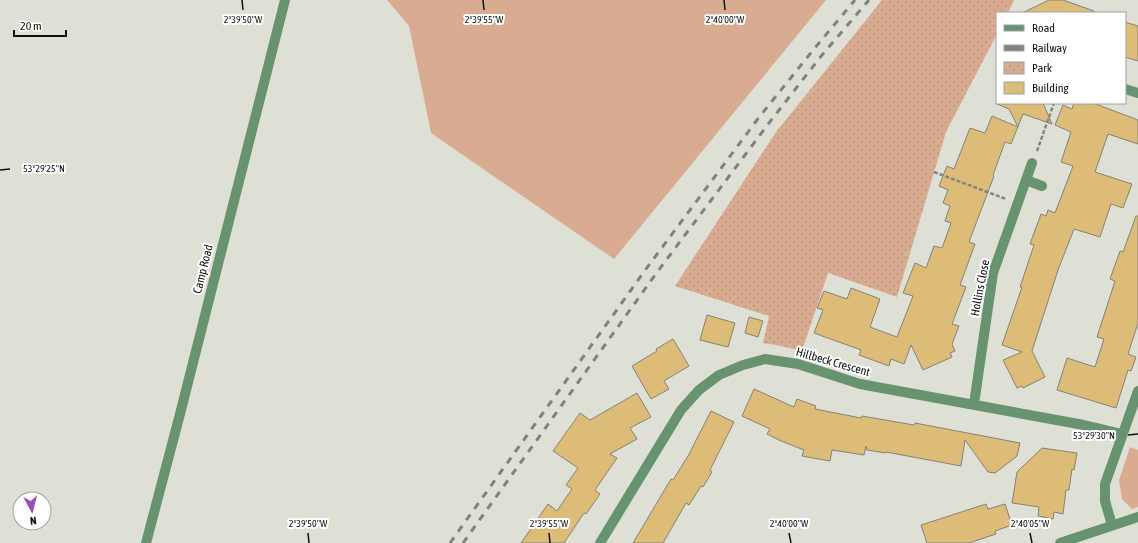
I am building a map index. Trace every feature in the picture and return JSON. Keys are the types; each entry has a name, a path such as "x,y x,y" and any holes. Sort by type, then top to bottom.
{"street":[{"name":"Camp Road","path":"146,543 285,0"},
{"path":"1126,88 1138,93"},
{"name":"Hollins Close","path":"974,404 993,273 1032,163"},
{"path":"1026,180 1042,186"},
{"name":"Hillbeck Crescent","path":"600,543 681,410 699,390 719,375 743,365 765,360 798,364 860,384 909,394 974,404 1084,425 1122,434"},
{"path":"1112,525 1105,501 1105,484 1138,391"},
{"path":"1060,543 1138,517"}],"path":[{"path":"1032,163 1054,104"},
{"path":"934,172 1018,203"}],"green space":[{"path":"387,0 826,0 614,259 431,133 409,26"},
{"path":"882,0 1014,0 1008,12 996,12 996,36 946,132 897,297 828,273 802,351 763,343 769,316 675,286 776,132"},
{"path":"1130,447 1138,450 1138,507 1132,509 1122,499 1119,480"}],"building":[{"path":"1049,0 1063,0 1094,11 1094,12 1024,12"},
{"path":"1126,22 1138,26 1138,61 1126,57"},
{"path":"997,104 1043,104 1052,124 1023,114 1018,127 1009,109"},
{"path":"1074,104 1096,104 1138,120 1138,144 1108,134 1095,172 1132,184 1123,208 1111,204 1100,237 1074,229 1058,270 1032,351 1045,377 1023,388 1022,386 1017,388 1003,360 1022,352 1002,345 1022,287 1020,287 1034,245 1030,244 1041,214 1046,216 1048,210 1055,213 1073,166 1061,162 1071,132 1055,125 1063,105 1072,109"},
{"path":"992,116 1018,127 1011,144 1005,142 969,242 975,244 960,285 966,287 952,324 959,326 952,344 955,351 950,353 952,357 923,370 911,345 904,364 891,359 889,366 859,355 861,350 814,333 823,310 817,308 824,291 847,299 851,288 880,299 870,327 897,337 913,296 903,293 915,263 926,268 934,246 942,248 951,223 945,221 950,206 943,203 948,190 939,186 947,166 954,169 970,128 985,133"},
{"path":"1136,216 1138,216 1138,323 1128,354 1136,357 1131,371 1128,370 1116,408 1057,390 1067,358 1095,367 1104,339 1097,337 1115,281 1110,279 1120,251 1123,252"},
{"path":"707,315 735,323 728,347 700,340"},
{"path":"749,317 763,321 758,337 745,333"},
{"path":"673,339 689,366 664,381 669,389 651,399 632,366 657,351 656,349"},
{"path":"754,389 794,407 797,399 816,406 815,409 861,418 862,416 914,425 915,423 1020,443 1017,456 995,473 988,472 965,440 961,466 886,452 867,450 866,446 864,455 832,450 830,461 802,456 804,450 767,434 770,429 742,416"},
{"path":"637,393 651,417 630,428 637,439 610,454 617,458 595,490 600,494 586,514 584,513 564,543 521,543 548,504 557,511 572,489 566,485 578,468 553,451 580,413 590,420"},
{"path":"711,411 734,422 710,470 712,472 689,505 686,503 663,543 633,543 671,479 673,480 688,456"},
{"path":"1042,448 1077,453 1074,470 1072,469 1069,490 1066,490 1063,514 1054,512 1053,519 1038,516 1039,507 1012,503 1017,472"},
{"path":"986,504 988,509 1005,504 1012,525 995,531 996,534 969,543 927,543 921,525"}],"railway":[{"path":"450,543 646,269 760,116 855,0"},
{"path":"463,543 655,275 769,123 822,55 869,0"}]}
